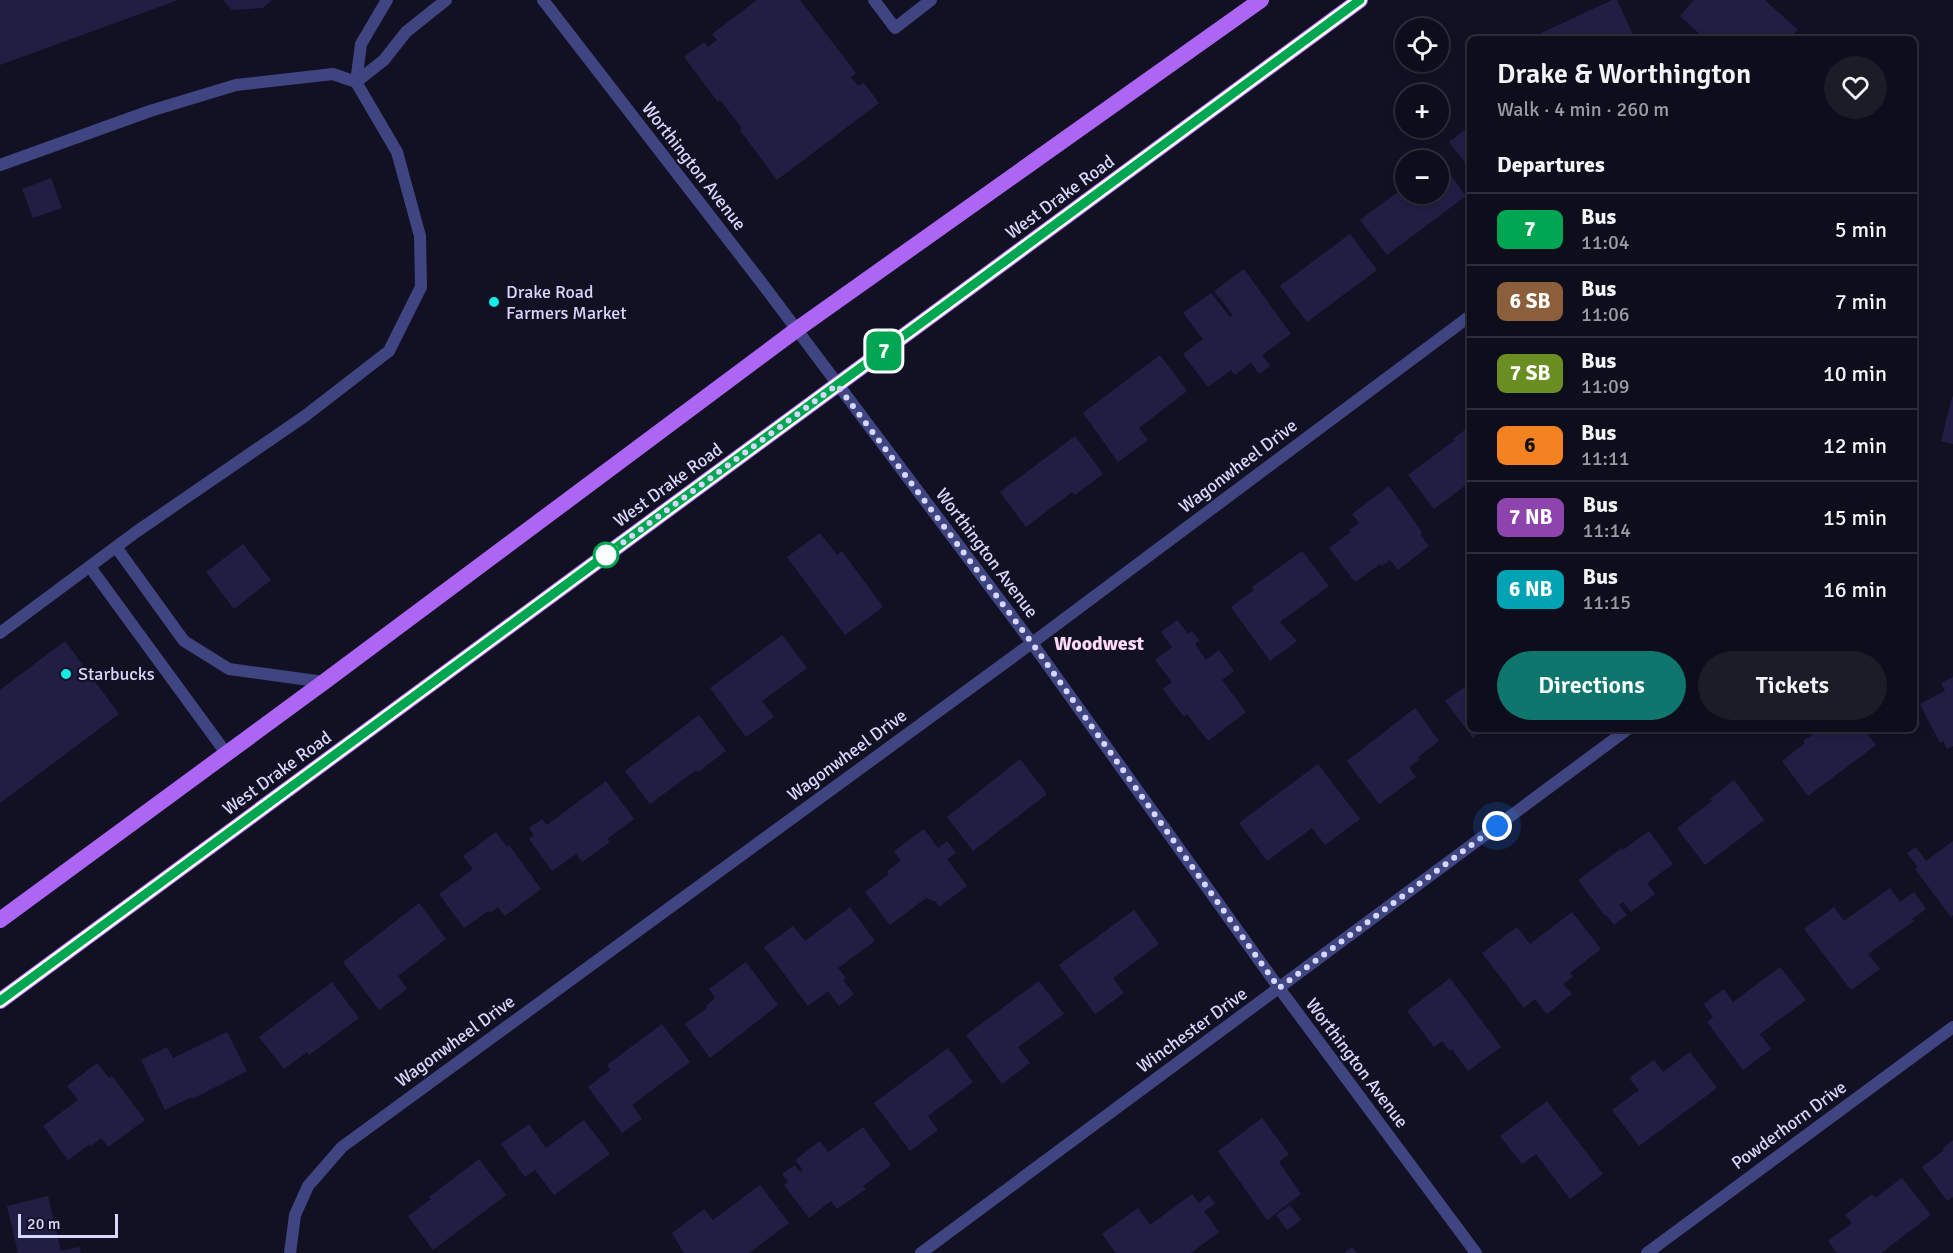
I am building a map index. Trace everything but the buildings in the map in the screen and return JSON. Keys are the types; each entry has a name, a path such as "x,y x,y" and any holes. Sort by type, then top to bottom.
{"main road":[{"path":"0,921 796,330 1261,0"},
{"name":"West Drake Road","path":"0,1001 1360,0"}],"street":[{"path":"0,633 116,547 305,416 389,351 421,286 420,236 397,152 356,82 361,44 387,0"},
{"path":"356,82 384,60 406,32 446,0"},
{"name":"Worthington Avenue","path":"543,0 1032,643 1279,988 1476,1253"},
{"path":"874,0 894,28 931,0"},
{"path":"0,165 150,111 236,84 333,74 356,82"},
{"name":"Wagonwheel Drive","path":"290,1253 295,1215 308,1186 342,1147 1032,643 1467,318"},
{"path":"116,547 184,641 230,669 324,682"},
{"path":"90,567 226,753"},
{"name":"Winchester Drive","path":"921,1253 1624,732"},
{"name":"Powderhorn Drive","path":"1647,1253 1953,1027"}],"bus line":[{"name":"7","path":"0,1001 1360,0"}],"place":[{"name":"Drake Road Farmers Market","path":"494,302"},
{"name":"Starbucks","path":"66,674"}],"district":[{"name":"Woodwest","path":"1099,643"}],"route":[{"path":"606,555 837,385 1032,643 1279,988 1497,826"}]}
